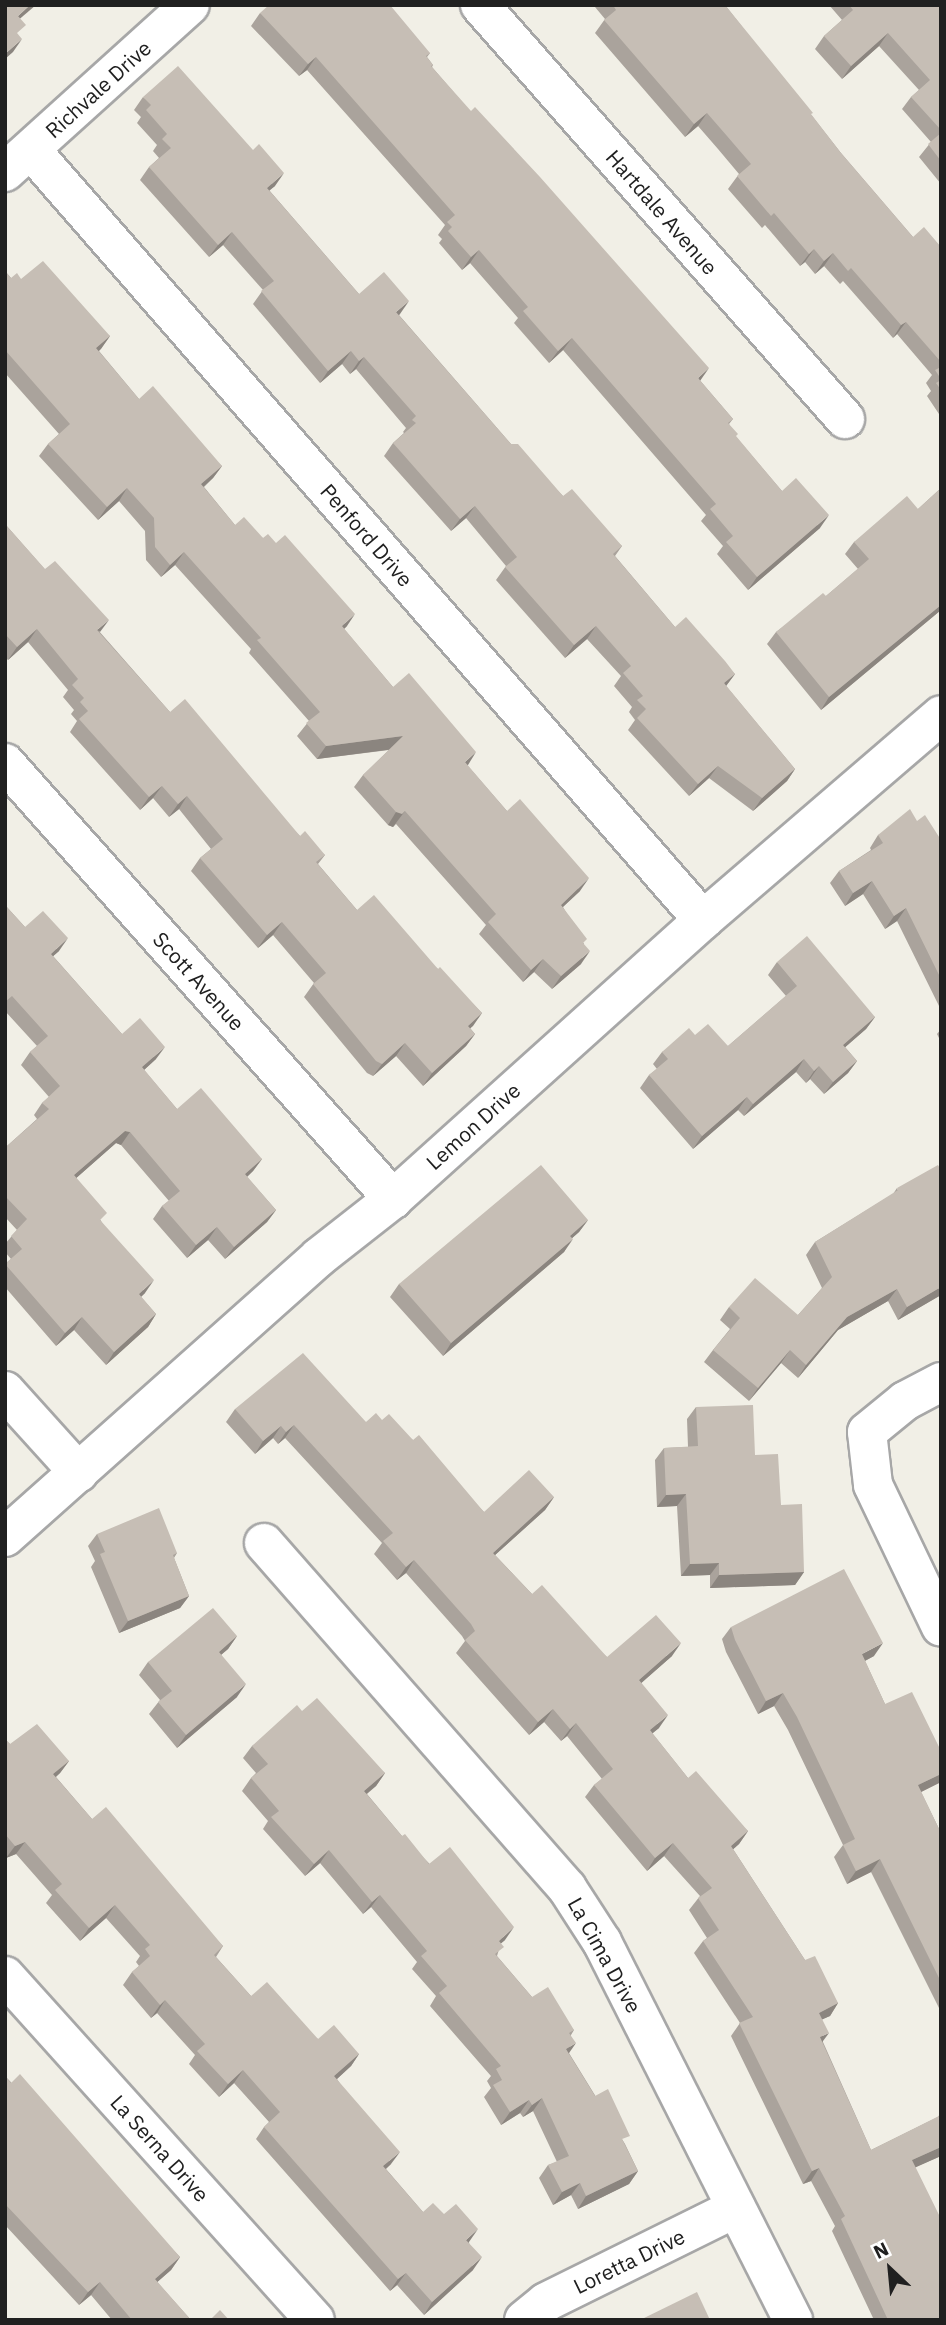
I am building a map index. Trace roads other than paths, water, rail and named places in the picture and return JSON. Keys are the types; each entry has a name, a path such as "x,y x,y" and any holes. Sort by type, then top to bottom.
{"street":[{"name":"Richvale Drive","path":"18,161 190,5"},
{"name":"Hartdale Avenue","path":"483,6 845,419"},
{"name":"Penford Drive","path":"18,161 703,920"},
{"name":"Lemon Drive","path":"5,1538 319,1257 393,1199 703,920 941,715"},
{"name":"Scott Avenue","path":"5,763 393,1199"},
{"path":"941,1381 905,1401 867,1432 873,1485 941,1627"},
{"path":"5,1391 79,1473"},
{"name":"La Cima Drive","path":"264,1544 567,1888 602,1942 793,2320"},
{"name":"La Serna Drive","path":"5,1976 315,2320"},
{"name":"Loretta Drive","path":"524,2320 546,2302 736,2208"}]}
